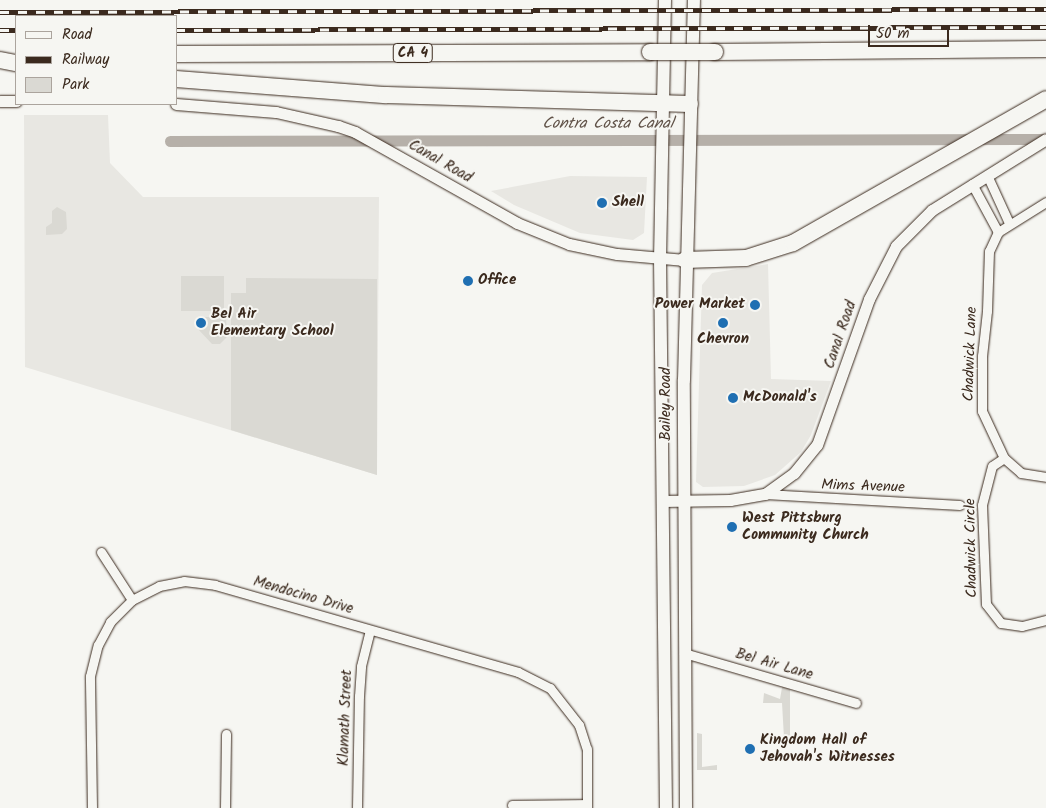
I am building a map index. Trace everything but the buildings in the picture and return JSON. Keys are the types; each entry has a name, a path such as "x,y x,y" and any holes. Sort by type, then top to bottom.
{"highway":[{"name":"CA 4","path":"178,54 1046,49"},
{"path":"0,54 15,54"},
{"path":"0,60 15,63"},
{"path":"178,79 386,95 690,104"},
{"path":"685,260 727,260 767,253 818,231 1044,100"}],"main road":[{"name":"Bailey Road","path":"665,0 660,257 666,808"},
{"name":"Bailey Road","path":"686,808 684,653 685,260 694,0"}],"street":[{"path":"0,102 15,102"},
{"name":"Canal Road","path":"178,104 284,114 354,132 517,223 569,244 593,251 685,260"},
{"name":"Canal Road","path":"662,501 730,500 764,494 794,473 817,445 869,299 896,246 932,210 1046,139"},
{"path":"987,175 1010,223"},
{"path":"972,184 998,232 1046,202"},
{"name":"Chadwick Lane","path":"998,232 989,251 986,279 988,311 982,356 982,410 1004,458 1021,473 1046,478"},
{"name":"Chadwick Circle","path":"1004,458 992,466 982,505 986,604 1001,623 1022,626 1046,620"},
{"name":"Mims Avenue","path":"764,494 960,505"},
{"path":"101,552 132,600"},
{"name":"Mendocino Drive","path":"92,808 90,676 98,645 110,622 132,600 159,586 184,581 215,585 518,672 550,688 579,725 587,749 587,806"},
{"name":"Klamath Street","path":"356,808 359,689 370,630"},
{"name":"Bel Air Lane","path":"684,653 856,702"},
{"path":"225,808 226,734"},
{"path":"512,805 587,806"}],"shaded area":[{"name":"Bel Air Elementary School","path":"24,115 108,115 110,163 143,197 379,197 377,475 25,367"},
{"path":"570,176 647,177 644,233 633,240 580,233 514,205 491,191"},
{"path":"768,264 771,379 831,381 811,435 801,452 775,475 744,486 703,487 696,482 702,285 712,273"}],"green space":[{"path":"57,207 66,212 67,229 62,234 46,235 46,227 52,223 52,211"},
{"path":"181,276 224,276 224,311 181,311"},
{"path":"246,278 377,279 377,475 231,430 231,293 246,293"},
{"path":"197,317 226,317 227,337 220,344 212,344 197,328"},
{"path":"783,682 790,684 790,737 784,738 782,703 763,703 764,693 780,699"},
{"path":"697,733 702,734 702,767 717,765 717,770 697,770"}],"waterway":[{"name":"Contra Costa Canal","path":"170,141 1046,139"}],"railway":[{"path":"0,12 1046,9"},
{"path":"178,30 1046,27"},
{"path":"0,30 15,30"}],"place":[{"name":"Shell","path":"602,203"},
{"name":"Office","path":"468,281"},
{"name":"Power Market","path":"755,305"},
{"name":"Bel Air Elementary School","path":"201,323"},
{"name":"Chevron","path":"723,323"},
{"name":"McDonald's","path":"733,398"},
{"name":"West Pittsburg Community Church","path":"732,527"},
{"name":"Kingdom Hall of Jehovah's Witnesses","path":"750,749"}]}
